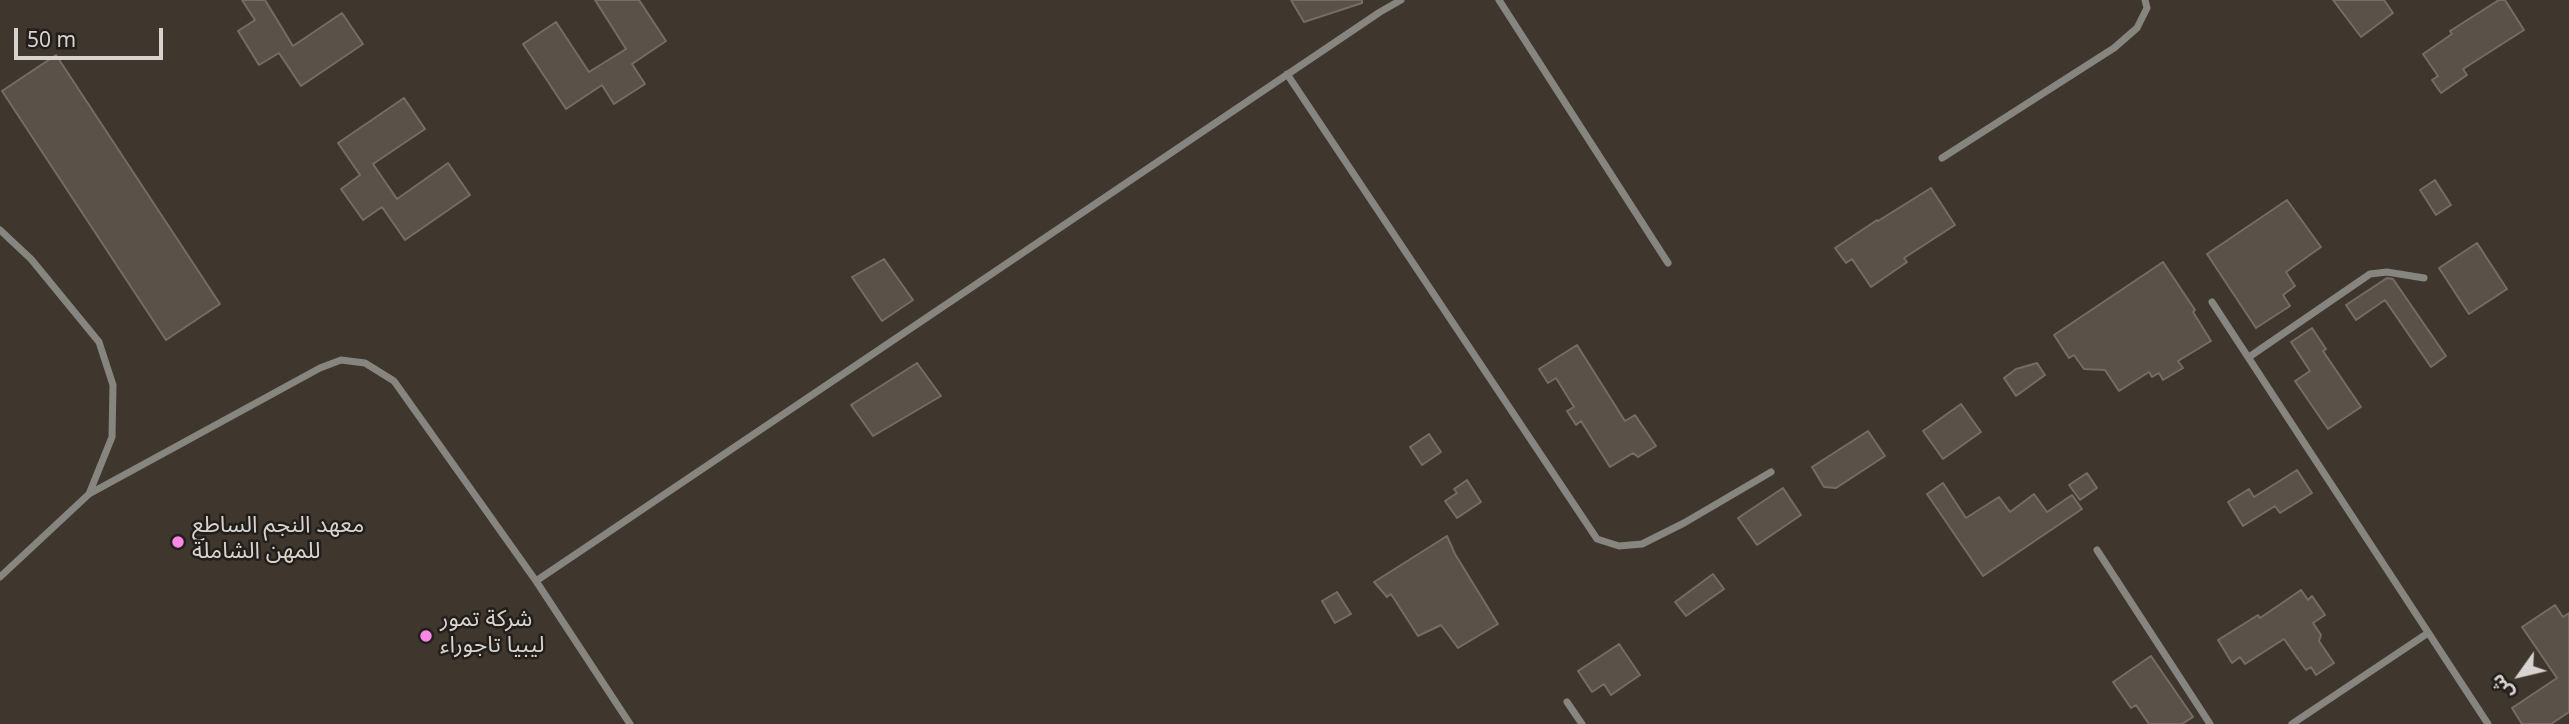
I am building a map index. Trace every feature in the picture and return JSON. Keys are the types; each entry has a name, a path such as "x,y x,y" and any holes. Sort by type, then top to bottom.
{"street":[{"path":"536,581 1287,74 1401,0"},
{"path":"1499,0 1668,263"},
{"path":"1942,158 2114,48 2137,28 2147,8 2145,0"},
{"path":"1287,74 1597,539 1619,545 1642,544 1684,523 1771,472"},
{"path":"0,230 31,259 99,342 113,385 112,437 89,494"},
{"path":"2249,357 2370,274 2388,272 2424,278"},
{"path":"2212,302 2488,724"},
{"path":"0,577 89,494 320,368 341,360 365,363 394,381 536,581 630,724"},
{"path":"2097,550 2210,724"},
{"path":"2292,724 2428,633"},
{"path":"1567,702 1582,724"}],"building":[{"path":"242,0 265,0 293,46 342,13 363,44 301,86 279,53 259,65 238,31 255,20"},
{"path":"595,0 639,0 666,41 632,64 645,84 614,104 602,85 566,109 523,44 556,22 589,72 626,49"},
{"path":"1291,0 1362,0 1362,3 1304,22"},
{"path":"2333,0 2384,0 2393,13 2361,37"},
{"path":"2499,0 2505,0 2524,30 2463,69 2467,75 2441,93 2432,80 2438,76 2423,54 2452,34 2450,31"},
{"path":"56,55 220,304 166,340 2,91"},
{"path":"404,98 425,129 373,164 397,199 448,163 470,195 405,240 382,207 363,220 341,189 360,175 338,143"},
{"path":"2435,180 2451,205 2436,215 2420,190"},
{"path":"1931,188 1955,225 1904,258 1907,262 1871,287 1852,259 1846,263 1835,248"},
{"path":"2287,200 2321,247 2286,272 2295,286 2283,295 2290,306 2256,328 2207,254"},
{"path":"2477,243 2507,289 2469,314 2439,268"},
{"path":"884,259 913,300 882,321 852,277"},
{"path":"2163,262 2195,310 2193,312 2211,341 2178,361 2183,368 2163,380 2159,373 2152,377 2149,372 2119,391 2105,370 2084,369 2074,355 2069,358 2054,335"},
{"path":"2387,278 2393,279 2446,356 2431,367 2385,300 2356,320 2346,305"},
{"path":"2312,328 2326,349 2323,351 2361,407 2328,429 2295,381 2310,371 2291,342"},
{"path":"1577,345 1625,421 1635,415 1656,446 1638,457 1633,453 1610,467 1581,421 1576,425 1567,411 1574,407 1556,378 1548,383 1539,369"},
{"path":"917,363 941,396 873,436 851,405"},
{"path":"2037,363 2045,375 2016,396 2004,378 2016,369"},
{"path":"1961,404 1981,432 1943,459 1923,431"},
{"path":"1868,431 1885,456 1836,488 1824,487 1812,467"},
{"path":"1429,434 1441,452 1422,465 1410,447"},
{"path":"2297,470 2312,493 2280,513 2275,506 2243,526 2228,502 2249,489 2254,497"},
{"path":"2087,473 2097,488 2080,500 2069,485"},
{"path":"1467,480 1481,502 1457,518 1445,501 1457,493 1454,489"},
{"path":"1943,483 1966,518 1999,497 2010,512 2034,494 2047,512 2072,495 2082,509 1983,576 1927,494"},
{"path":"1783,488 1801,515 1757,545 1738,518"},
{"path":"1447,536 1455,554 1498,624 1458,648 1441,625 1418,636 1391,594 1387,597 1374,582"},
{"path":"1713,574 1724,589 1686,616 1675,602"},
{"path":"2301,590 2308,600 2312,596 2325,615 2313,623 2321,635 2319,641 2334,663 2316,675 2311,667 2306,670 2284,639 2245,664 2240,657 2232,663 2218,640 2258,615 2260,618"},
{"path":"1337,592 1351,614 1335,623 1322,601"},
{"path":"2555,605 2563,617 2569,613 2569,712 2551,724 2522,724 2512,708 2557,678 2522,627"},
{"path":"1619,644 1640,675 1611,695 1604,684 1592,692 1578,671"},
{"path":"2151,656 2193,717 2182,724 2149,724 2136,705 2131,708 2113,682"}],"place":[{"name":"معهد النجم الساطع للمهن الشاملة","path":"178,542"},
{"name":"شركة تمور ليبيا تاجوراء","path":"426,636"}]}
